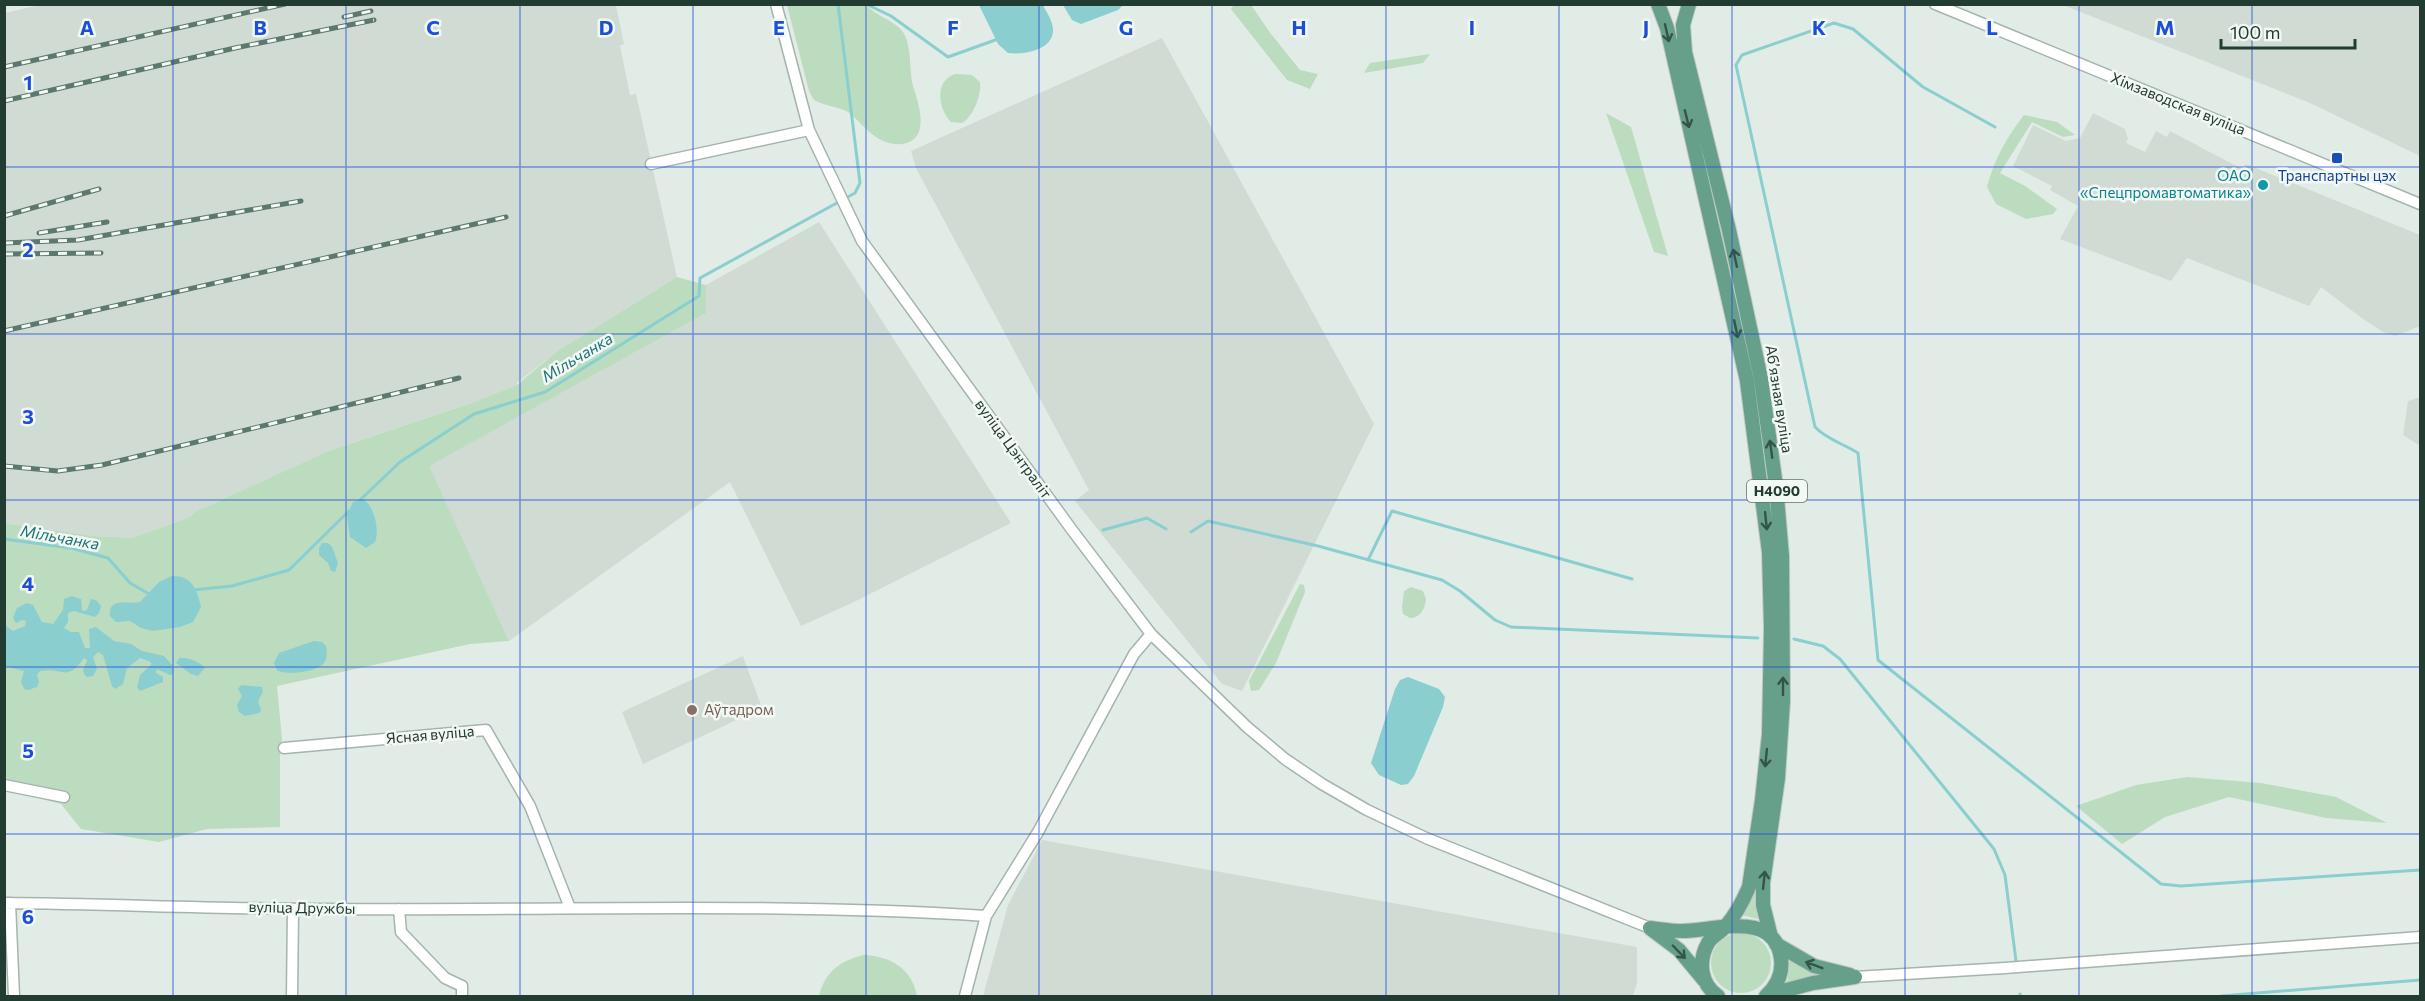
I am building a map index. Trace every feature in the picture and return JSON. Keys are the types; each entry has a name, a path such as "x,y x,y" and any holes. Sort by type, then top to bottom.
{"main road":[{"name":"Абʼязная вуліца","path":"1658,4 1667,28 1747,381 1769,552 1770,704 1762,800 1749,887 1739,908 1725,928"},
{"name":"Абʼязная вуліца","path":"1689,4 1683,25 1685,51 1729,230 1761,379 1776,486 1782,567 1784,701 1779,778 1763,883 1763,905 1774,941"},
{"path":"1650,928 1681,931 1725,928 1737,924 1749,925 1761,929 1774,941 1814,966 1855,977"},
{"path":"1650,928 1679,950 1711,991"},
{"name":"Н4090","path":"1711,991 1701,960 1709,941 1725,928"},
{"name":"Н4090","path":"1767,996 1777,984 1782,971 1781,957 1774,941"},
{"path":"1767,996 1813,983 1855,977"}],"street":[{"name":"вуліца Цэнтраліт","path":"776,4 809,130 862,241 1072,530 1151,634 1247,727 1284,759 1367,810 1435,842 1650,928"},
{"name":"Хімзаводская вуліца","path":"1935,4 2421,204"},
{"path":"651,164 809,130"},
{"path":"965,996 986,916 1038,832 1134,654 1151,634"},
{"name":"Ясная вуліца","path":"284,748 486,730 530,806 570,908"},
{"path":"4,785 64,797"},
{"path":"8,903 14,996"},
{"name":"вуліца Дружбы","path":"8,903 293,909 725,908 986,916"},
{"path":"292,996 293,909"},
{"path":"399,909 401,932 445,978 462,986 462,996"},
{"path":"1855,977 2421,937"}],"shaded area":[{"path":"44,4 616,5 624,44 620,46 630,95 636,94 677,277 556,352 517,385 469,404 326,452 195,512 190,517 132,538 94,536 5,523 5,13"},
{"path":"2063,5 2420,5 2420,156 2310,103"},
{"path":"1162,38 1374,424 1242,691 1222,684 1075,501 1089,490 916,168 911,151"},
{"path":"2093,113 2125,129 2128,139 2126,143 2145,152 2156,131 2167,137 2170,131 2242,169 2246,164 2420,235 2420,326 2395,336 2383,332 2363,319 2321,287 2309,306 2187,258 2171,281 2060,239 2078,206 2050,190 2052,186 2013,166 2033,125 2066,141 2080,138"},
{"path":"819,222 1011,523 801,626 730,482 509,641 428,466 706,313 706,285"},
{"path":"2420,397 2420,446 2403,435 2408,401"},
{"name":"Аўтадром","path":"743,656 762,708 643,764 622,712"},
{"path":"1042,840 1637,947 1637,983 1633,996 983,996 1008,905"}],"green space":[{"path":"787,5 866,5 903,32 908,44 912,80 920,111 920,129 917,136 902,144 885,142 872,134 848,112 814,100 809,91"},
{"path":"1234,5 1251,5 1300,70 1318,74 1310,89 1287,80 1231,9"},
{"path":"1678,44 1717,200 1758,393 1775,533 1779,707 1762,920 1741,915 1754,886 1774,552 1768,488 1760,424 1748,360 1721,234 1675,46"},
{"path":"1430,54 1423,63 1364,73 1370,63"},
{"path":"955,74 972,75 980,82 980,93 976,105 970,116 962,123 951,122 943,110 940,96 944,83"},
{"path":"1606,113 1631,127 1668,256 1654,252"},
{"path":"2024,115 2057,122 2075,135 2063,137 2032,122 2000,173 2025,186 2057,209 2053,214 2026,219 1996,204 1987,187 2001,150"},
{"path":"677,277 706,285 706,313 429,466 509,641 470,644 277,686 282,739 280,827 207,829 159,842 81,829 61,804 5,789 4,523 94,536 132,538 190,517 195,512 326,452 469,404 517,385 556,352"},
{"path":"1300,584 1304,585 1305,592 1276,663 1259,690 1251,691 1249,681"},
{"path":"1411,587 1423,591 1426,599 1422,612 1414,618 1403,614 1402,607 1404,591"},
{"path":"2187,777 2261,783 2336,797 2387,823 2326,818 2229,797 2165,817 2122,844 2076,806 2136,785"},
{"path":"1735,933 1747,933 1758,938 1766,946 1771,963 1769,975 1758,988 1747,993 1735,993 1724,988 1716,980 1711,969 1711,957 1716,946 1724,938"},
{"path":"863,955 882,958 898,965 910,978 917,996 819,996 829,974 841,964"},
{"path":"1790,957 1834,973 1787,985"}],"water":[{"path":"979,5 1043,5 1052,25 1051,38 1042,48 1021,53 1008,53 998,44"},
{"path":"1063,5 1123,5 1118,10 1081,24 1072,20"},
{"path":"363,499 373,513 377,531 375,542 366,548 350,537 347,515 353,502"},
{"path":"322,543 328,543 332,547 338,563 335,572 331,571 328,563 319,555"},
{"path":"172,576 189,581 198,595 201,607 193,622 180,627 153,631 141,628 130,621 116,622 110,616 110,610 115,604 140,602 159,582"},
{"path":"72,596 81,599 82,611 87,610 91,599 96,600 101,606 95,617 74,611 68,613 68,622 64,628 71,632 79,632 85,648 90,648 89,629 96,627 114,641 131,644 142,651 164,656 174,667 173,674 170,675 157,669 156,673 163,677 163,682 140,691 137,687 140,675 152,664 140,658 127,668 123,684 115,689 112,686 103,655 98,652 93,657 97,669 93,676 87,677 83,672 87,660 84,658 78,666 68,672 40,671 37,675 39,682 37,687 24,689 21,682 24,671 5,666 5,625 13,631 25,626 26,621 16,623 13,618 17,608 27,603 33,605 42,622 53,624 63,610 64,599"},
{"path":"314,641 322,642 326,646 327,653 323,664 300,672 286,673 277,670 274,663 279,653"},
{"path":"179,658 193,660 205,668 198,676 191,674 176,663"},
{"path":"1408,677 1439,689 1445,697 1414,776 1408,784 1401,785 1379,775 1371,763 1395,689 1400,680"},
{"path":"241,685 262,687 263,692 258,701 261,710 259,713 245,716 239,712 237,705 242,696 238,689"}],"waterway":[{"name":"Мільчанка","path":"360,500 400,462 474,414 545,392 699,296 700,278 855,193 860,183 838,4"},
{"path":"866,4 891,16 948,57 998,39"},
{"path":"1995,127 1923,87 1853,29 1834,23 1742,55 1736,65 1815,427 1858,453 1878,660 2161,884 2181,886 2420,870"},
{"name":"Мільчанка","path":"193,590 232,586 289,570 349,511"},
{"path":"1368,560 1392,511 1632,579"},
{"path":"1103,530 1147,518 1166,529"},
{"path":"1191,532 1208,521 1318,546 1442,580 1460,591 1495,620 1511,627 1758,638"},
{"name":"Мільчанка","path":"4,539 71,548 108,558 130,583 151,595"},
{"path":"1794,639 1823,646 1840,659 1994,849 2005,875 2016,961"},
{"path":"2221,996 2420,980"}],"railway":[{"path":"4,67 285,4"},
{"path":"344,17 371,11"},
{"path":"4,101 235,48 374,20"},
{"path":"4,216 99,189"},
{"path":"4,243 78,240 301,201"},
{"path":"4,331 506,217"},
{"path":"39,233 107,222"},
{"path":"4,254 101,253"},
{"path":"4,466 58,471 102,465 459,378"}],"place":[{"name":"Транспартны цэх","path":"2337,158"},
{"name":"ОАО «Спецпромавтоматика»","path":"2263,185"},
{"name":"Аўтадром","path":"692,710"}]}
